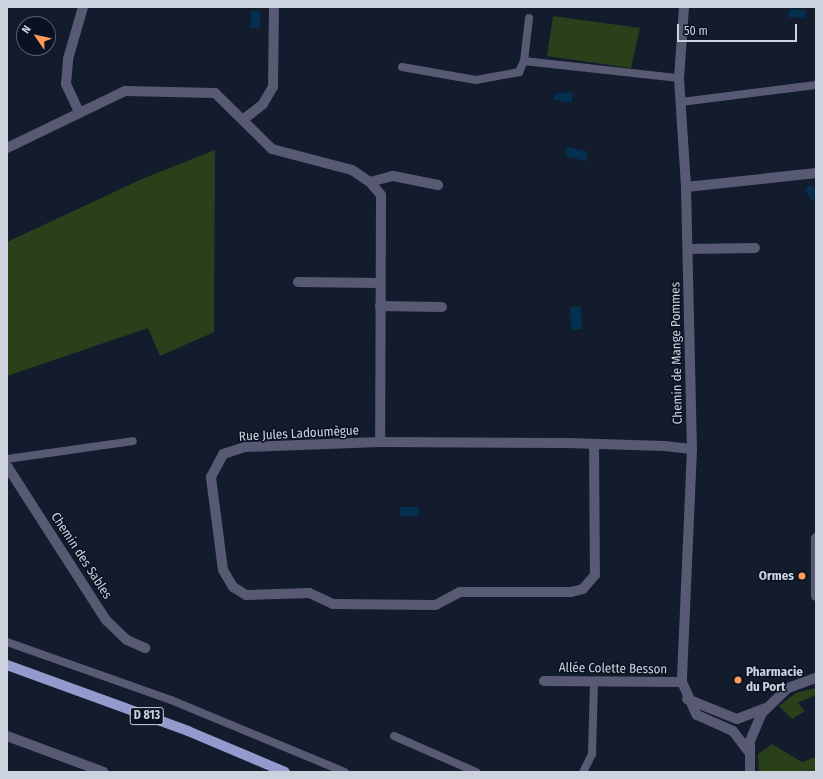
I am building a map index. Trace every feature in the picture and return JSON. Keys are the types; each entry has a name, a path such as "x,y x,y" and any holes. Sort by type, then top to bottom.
{"main road":[{"name":"D 813","path":"7,665 188,730 285,772"}],"street":[{"path":"79,112 66,84 68,59 83,7"},
{"path":"244,119 263,104 273,87 274,7"},
{"name":"Chemin de Mange Pommes","path":"684,7 679,78 686,187 692,449 682,682 687,698 697,715 733,731 748,751"},
{"path":"7,148 125,91 215,93 244,119 272,149 352,170 370,182 381,194 379,283 380,442"},
{"path":"686,187 816,173"},
{"path":"370,182 393,176 438,185"},
{"path":"688,250 755,248"},
{"path":"298,282 379,283"},
{"path":"380,306 442,307"},
{"name":"Rue Jules Ladoumègue","path":"594,444 595,575 583,588 571,592 460,592 436,605 333,604 309,593 246,595 233,587 223,570 211,477 223,454 245,447 380,442 594,444 692,449"},
{"name":"Chemin des Sables","path":"7,466 106,620 127,640 145,648"},
{"path":"816,538 816,596"},
{"path":"687,698 737,719 765,708 798,682 816,678"},
{"name":"Allée Colette Besson","path":"544,681 682,682"},
{"path":"750,772 748,751 757,720 765,708"},
{"path":"7,736 104,772"}],"lane":[{"path":"402,67 476,80 519,72 524,61 529,18"},
{"path":"524,61 679,78"},
{"path":"680,102 816,84"},
{"path":"7,459 133,441"},
{"path":"7,642 171,700 345,772"},
{"path":"583,772 592,754 594,682"},
{"path":"394,736 476,772"}],"green space":[{"path":"553,16 640,28 631,68 547,56"},
{"path":"215,150 214,332 160,356 148,328 7,376 7,242 142,179"},
{"path":"816,688 816,695 798,703 805,711 792,719 779,706 796,693"},
{"path":"772,744 802,762 816,757 816,772 759,772 758,754"}],"water":[{"path":"789,9 806,10 806,18 788,17"},
{"path":"251,11 260,11 260,28 251,28"},
{"path":"569,92 573,94 572,103 553,100 555,94"},
{"path":"567,147 588,152 586,161 565,156"},
{"path":"812,185 816,192 813,203 805,189"},
{"path":"581,306 582,329 571,330 570,307"},
{"path":"400,507 419,507 419,516 400,516"}],"place":[{"name":"Ormes","path":"802,576"},
{"name":"Pharmacie du Port","path":"738,680"}]}
